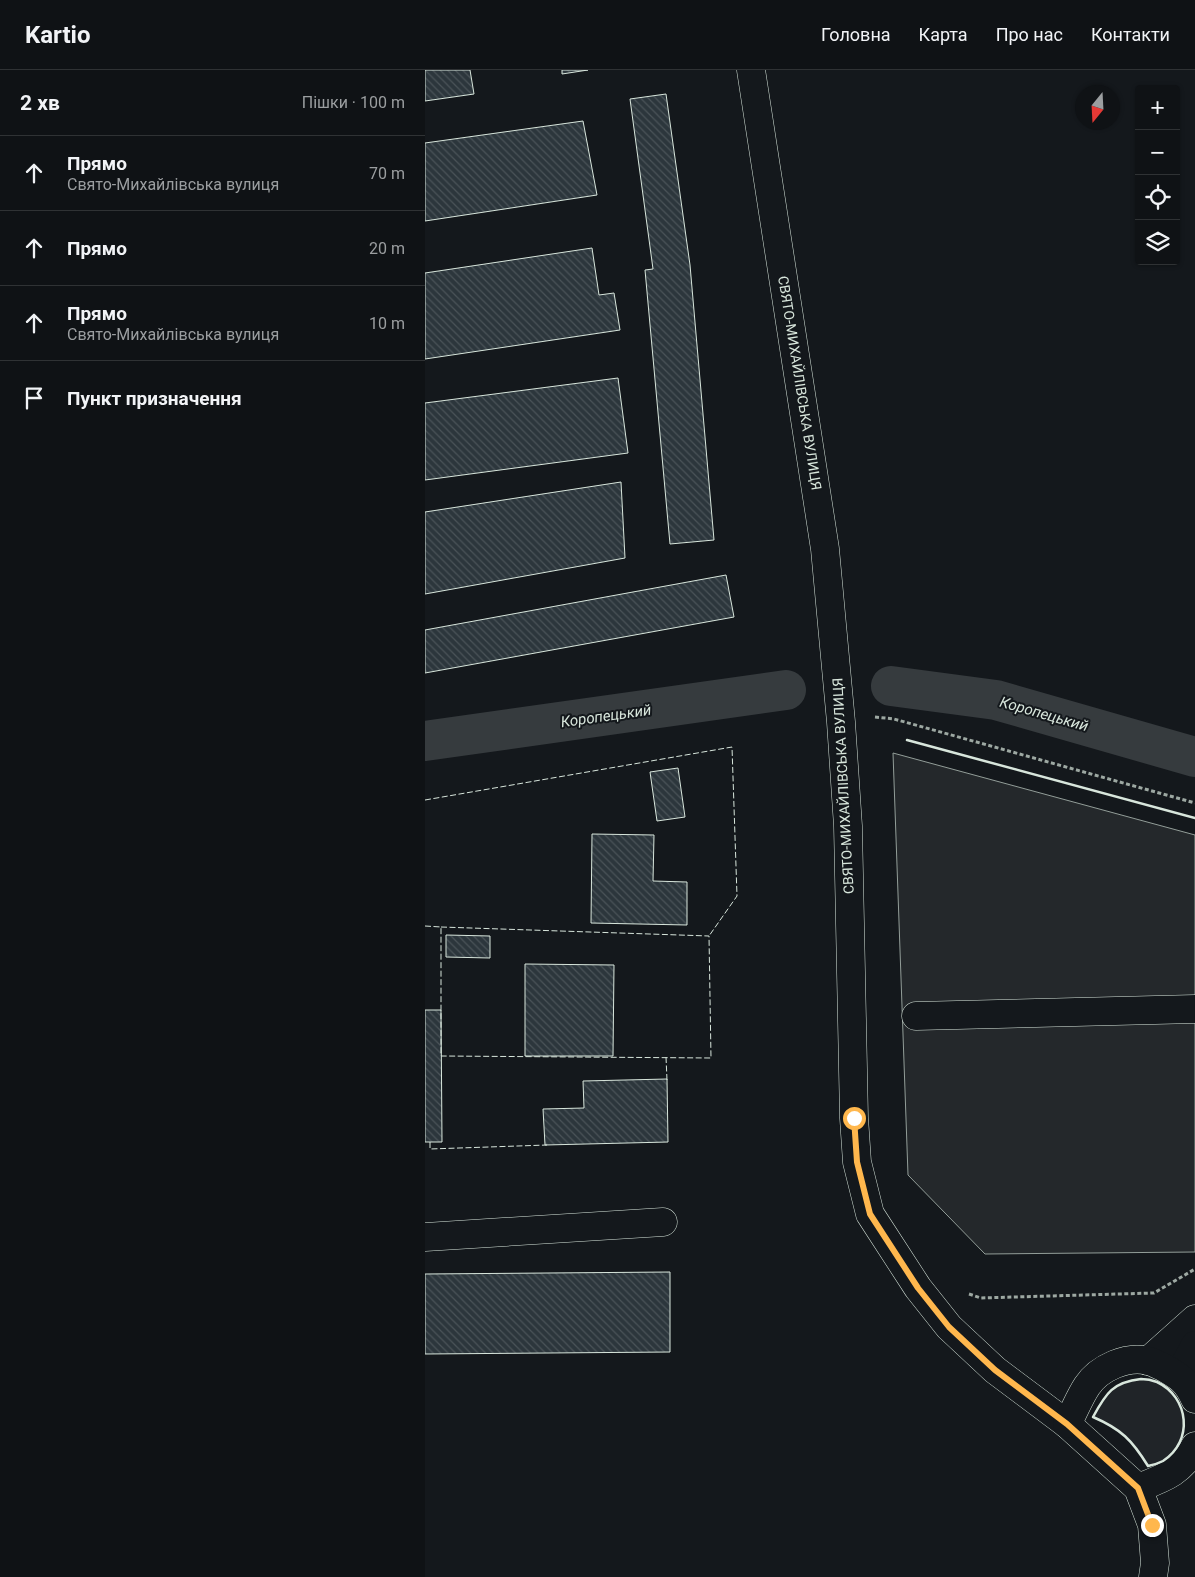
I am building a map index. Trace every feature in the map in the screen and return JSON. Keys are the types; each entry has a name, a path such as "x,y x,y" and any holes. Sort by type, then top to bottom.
{"street":[{"name":"СВЯТО-МИХАЙЛІВСЬКА ВУЛИЦЯ","path":"751,70 825,549 841,722 848,826 854,1118 857,1162 870,1214 918,1288 949,1327 989,1364 1067,1424 1138,1488"},
{"path":"916,1016 1195,1009"},
{"path":"425,1237 663,1222"},
{"path":"1148,1360 1195,1319"},
{"path":"1179,1375 1195,1345"},
{"path":"1067,1424 1087,1386 1099,1373 1114,1364 1131,1360 1148,1360 1179,1375 1191,1389 1195,1399"},
{"path":"1153,1577 1155,1563 1152,1525 1138,1488 1177,1471 1189,1457 1195,1446"}],"path":[{"path":"874,727 874,717 894,719 1195,803"},
{"path":"963,1293 981,1298 1154,1292 1195,1269"}],"shaded area":[{"path":"893,753 1195,835 1195,1252 985,1254 908,1175"},
{"path":"1141,1379 1157,1382 1168,1389 1176,1398 1184,1420 1180,1442 1173,1452 1163,1461 1148,1466 1137,1449 1125,1436 1093,1417 1111,1390 1124,1383"}],"building":[{"path":"425,70 470,70 474,94 425,101"},
{"path":"562,70 588,70 562,74"},
{"path":"666,94 690,265 714,540 670,544 645,270 653,269 630,99"},
{"path":"583,121 597,195 425,221 425,143"},
{"path":"592,248 599,295 614,293 620,330 425,359 425,273"},
{"path":"618,378 628,453 425,480 425,403"},
{"path":"621,482 625,558 425,594 425,512"},
{"path":"726,575 734,617 425,673 425,630"},
{"path":"678,768 685,817 657,821 650,772"},
{"path":"592,834 654,835 653,881 687,882 687,925 591,923"},
{"path":"446,935 490,936 490,958 446,957"},
{"path":"525,964 614,965 613,1056 525,1056"},
{"path":"425,1010 441,1010 442,1142 425,1142"},
{"path":"667,1079 668,1142 545,1145 543,1109 584,1108 583,1081"},
{"path":"670,1272 670,1352 425,1354 425,1274"}],"waterway":[{"name":"Коропецький","path":"891,686 996,700 1195,757"},
{"name":"Коропецький","path":"425,741 786,690"}],"fence":[{"path":"425,800 732,747 737,896 709,936"},
{"path":"425,926 441,927"},
{"path":"441,927 709,936 711,1058 441,1056 441,927"},
{"path":"666,1057 667,1080"},
{"path":"430,1142 430,1149 547,1145"}],"wall":[{"path":"907,740 1195,818"},
{"path":"1141,1379 1157,1382 1168,1389 1176,1398 1184,1420 1180,1442 1173,1452 1163,1461 1148,1466 1137,1449 1125,1436 1093,1417 1111,1390 1124,1383 1141,1379"}],"route":[{"path":"854,1118 857,1162 870,1214 918,1288 949,1327 995,1370 1067,1424 1138,1488 1152,1525"}]}
